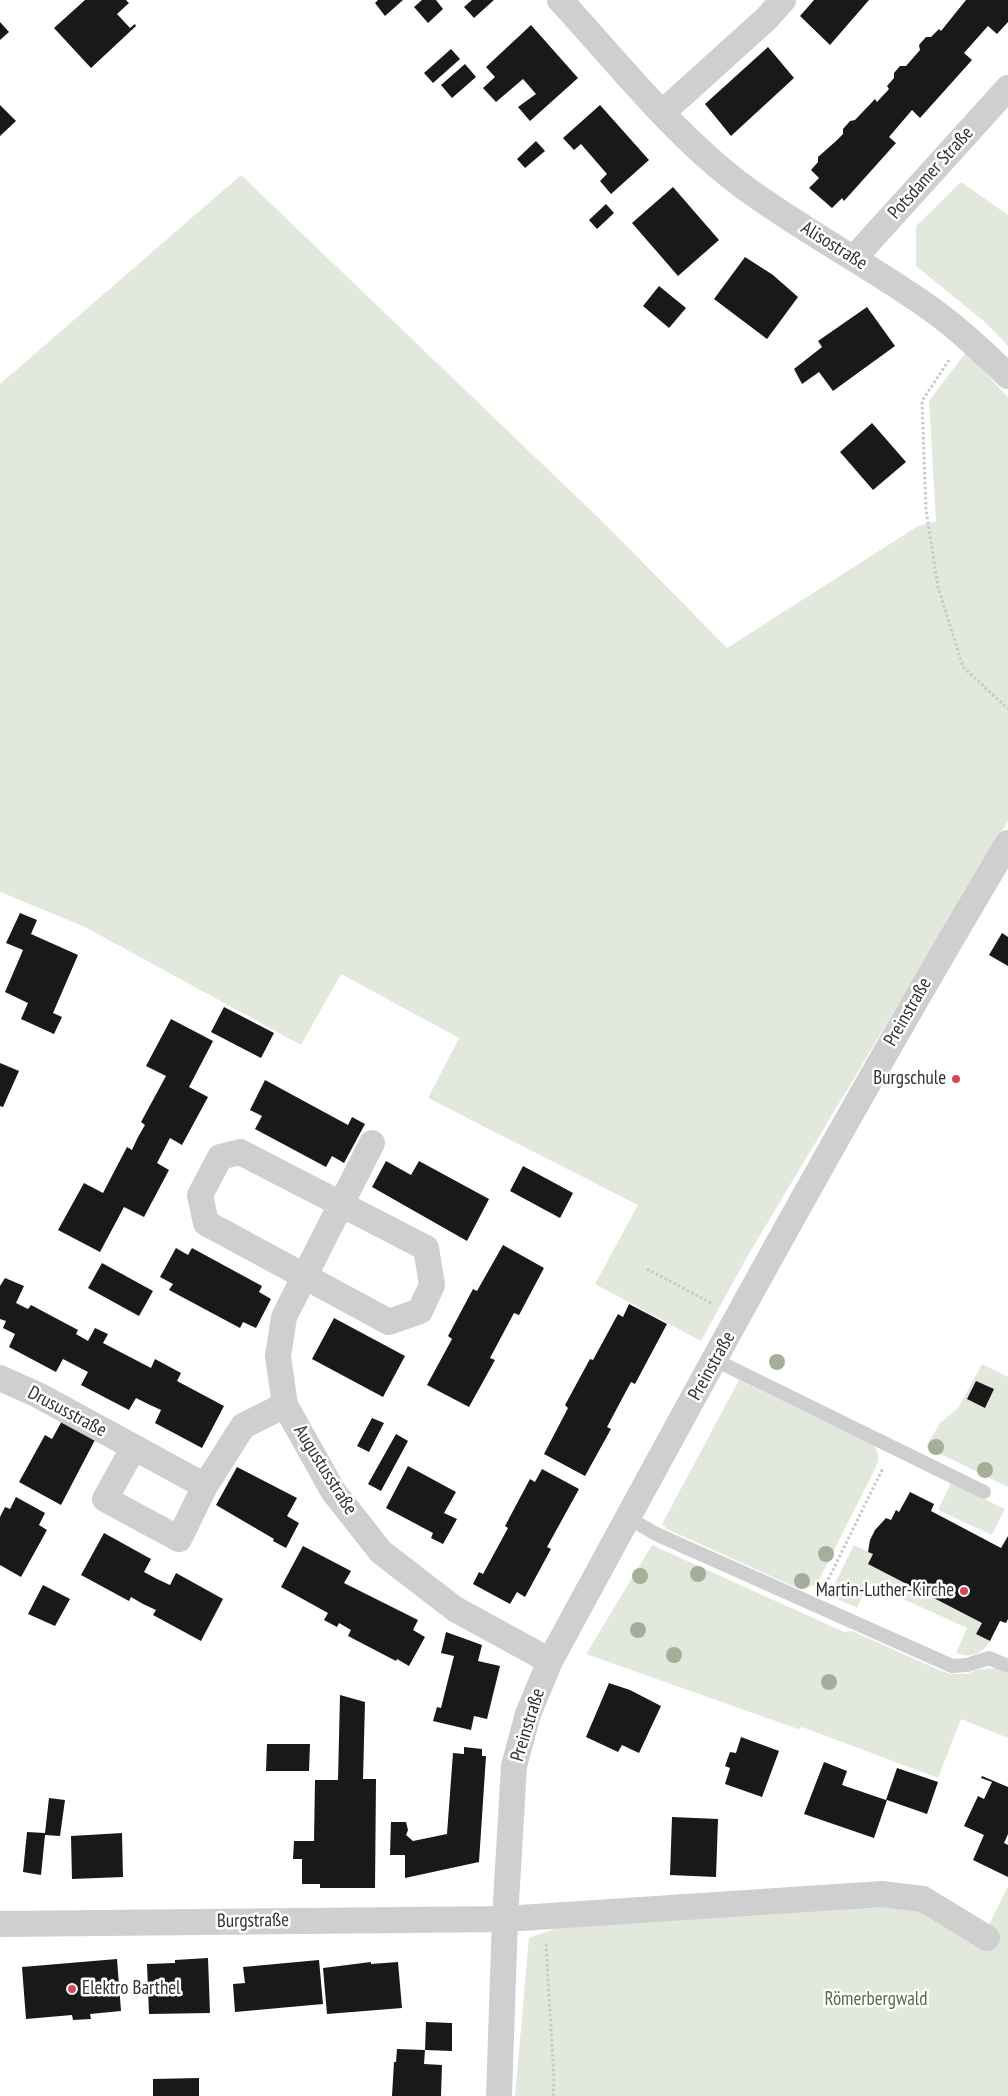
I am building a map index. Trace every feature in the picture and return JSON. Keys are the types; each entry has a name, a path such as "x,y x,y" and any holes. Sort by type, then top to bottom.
{"street":[{"name":"Alisostraße","path":"560,0 698,149 737,182 784,215 931,308 966,335 1008,376"},
{"path":"663,112 766,19 783,0"},
{"name":"Potsdamer Straße","path":"854,258 1008,88"},
{"name":"Preinstraße","path":"499,2096 505,1919 514,1766 528,1714 550,1660 627,1517 918,994 1008,843"},
{"name":"Augustusstraße","path":"372,1143 284,1316 278,1356 285,1406 333,1491 381,1552 456,1609 550,1660"},
{"path":"240,1152 426,1248 432,1286 420,1311 389,1322 303,1276 206,1223 200,1196 220,1158 240,1152"},
{"name":"Drususstraße","path":"0,1378 38,1395 205,1486"},
{"path":"134,1447 105,1499 179,1539 205,1486 242,1426 285,1406"},
{"path":"505,1919 882,1894 923,1899 987,1938"},
{"name":"Burgstraße","path":"0,1924 505,1919"}],"lane":[{"path":"715,1360 984,1492"},
{"path":"627,1517 656,1534 952,1666 967,1666 989,1658 1008,1666"}],"path":[{"path":"966,335 922,400 926,510 938,587 963,667 1008,709"},
{"path":"647,1269 738,1317"},
{"path":"815,1605 893,1448"},
{"path":"544,1916 554,2096"}],"green space":[{"path":"241,175 608,527 727,648 918,526 936,521 929,401 966,352 1008,397 1008,821 747,1257 701,1341 595,1284 638,1205 428,1098 459,1038 341,974 301,1045 85,927 0,892 0,384"},
{"path":"961,182 1008,215 1008,346 986,323 916,266 916,226"},
{"path":"982,1364 1008,1377 1008,1487 926,1447 940,1423 958,1408"},
{"path":"739,1380 875,1446 877,1452 878,1460 875,1469 817,1584 803,1589 797,1588 667,1529 662,1524"},
{"path":"951,1483 1005,1509 992,1535 938,1510"},
{"path":"652,1545 844,1632 852,1631 939,1670 951,1674 967,1674 976,1670 997,1668 1008,1674 1008,1738 961,1719 938,1778 802,1727 798,1729 586,1654"},
{"path":"854,1545 873,1554 868,1564 982,1623 976,1634 990,1641 975,1654 961,1655 956,1653 967,1628 868,1583 857,1608 836,1598 832,1589"},
{"name":"Römerbergwald","path":"1008,1886 1008,2096 515,2096 529,1938 557,1928 882,1903 925,1911 980,1943"}],"building":[{"path":"85,0 126,0 129,3 117,14 130,28 135,24 136,26 91,68 54,28"},
{"path":"378,0 403,0 385,16 375,3"},
{"path":"422,0 436,0 443,9 428,23 414,7"},
{"path":"472,0 494,0 474,18 464,7"},
{"path":"814,0 869,0 830,45 800,16"},
{"path":"966,0 1008,0 1008,22 997,34 988,26 964,53 972,60 920,118 912,110 889,137 896,143 844,201 842,198 832,208 809,188 819,178 811,170 818,162 818,157 843,134 843,129 850,121 855,120 875,99 877,102 889,89 887,86 894,78 894,73 900,66 906,66 920,50 919,45 926,37 931,37 939,29 941,31"},
{"path":"0,22 9,32 0,40"},
{"path":"531,25 578,78 530,121 518,107 536,94 523,79 496,102 483,88 495,77 486,67"},
{"path":"768,47 794,78 731,136 705,104"},
{"path":"451,49 460,59 433,83 424,73"},
{"path":"465,64 476,77 452,98 441,85"},
{"path":"0,105 16,121 0,136"},
{"path":"600,105 649,160 611,194 600,181 607,174 581,144 574,150 563,138"},
{"path":"536,141 545,151 525,168 517,159"},
{"path":"673,187 719,240 678,276 632,223"},
{"path":"606,204 614,213 597,229 589,220"},
{"path":"745,257 773,275 798,297 767,339 714,299"},
{"path":"659,286 686,308 669,328 643,306"},
{"path":"867,307 895,346 833,391 819,372 802,384 794,369 822,347 818,341"},
{"path":"872,423 906,462 873,490 840,452"},
{"path":"20,913 37,920 31,934 78,955 53,1013 62,1017 54,1034 21,1019 28,1003 5,992 23,950 6,943"},
{"path":"1002,933 1008,937 1008,966 989,955"},
{"path":"224,1007 274,1033 261,1058 211,1032"},
{"path":"171,1019 213,1041 189,1087 208,1097 182,1145 170,1138 157,1163 169,1170 144,1217 124,1207 100,1252 58,1230 84,1183 103,1193 127,1147 132,1150 145,1125 141,1122 166,1076 146,1066"},
{"path":"0,1063 19,1071 3,1107 0,1106"},
{"path":"265,1080 348,1125 352,1117 365,1124 344,1163 332,1156 326,1167 255,1129 262,1116 250,1110"},
{"path":"386,1161 411,1175 419,1161 489,1199 467,1241 372,1187"},
{"path":"523,1166 573,1193 560,1218 510,1191"},
{"path":"503,1245 544,1268 519,1315 514,1313 490,1358 495,1360 469,1407 427,1385 452,1339 448,1336 473,1289 477,1291"},
{"path":"176,1248 188,1255 192,1248 262,1286 259,1292 271,1299 256,1328 243,1322 240,1328 169,1290 173,1284 160,1277"},
{"path":"102,1263 153,1291 139,1316 88,1288"},
{"path":"5,1278 24,1286 16,1303 28,1309 31,1305 78,1330 76,1334 88,1341 95,1328 108,1334 103,1343 151,1368 155,1359 181,1373 177,1381 224,1406 202,1448 155,1423 161,1410 136,1398 129,1410 81,1385 88,1372 63,1359 56,1372 9,1347 15,1334 3,1328 6,1321 0,1319 0,1286"},
{"path":"629,1304 667,1324 635,1384 631,1382 607,1427 611,1429 585,1476 544,1454 568,1408 565,1405 590,1359 593,1360 618,1314 623,1317"},
{"path":"334,1318 405,1356 383,1397 312,1359"},
{"path":"976,1381 994,1389 985,1408 967,1399"},
{"path":"372,1418 384,1423 369,1452 357,1446"},
{"path":"63,1419 96,1438 61,1505 19,1482 45,1435 52,1439"},
{"path":"396,1434 408,1441 381,1491 368,1484"},
{"path":"408,1466 456,1492 444,1513 457,1519 443,1544 431,1538 433,1533 386,1508"},
{"path":"237,1467 297,1498 287,1516 299,1523 286,1548 216,1505"},
{"path":"542,1469 579,1489 547,1547 551,1549 525,1597 517,1592 510,1604 473,1584 479,1572 483,1574 508,1528 505,1526 530,1479 535,1482"},
{"name":"Martin-Luther-Kirche","path":"910,1492 934,1504 931,1511 1001,1548 1008,1536 1008,1619 1006,1623 1000,1621 990,1641 976,1634 982,1623 868,1564 873,1554 868,1552 870,1540 875,1530 886,1518 891,1520 896,1510 899,1512"},
{"path":"16,1497 45,1513 39,1525 47,1530 21,1577 0,1565 0,1517 5,1507 10,1509"},
{"path":"104,1533 151,1559 144,1572 170,1585 176,1573 223,1599 201,1641 153,1615 156,1610 131,1597 129,1601 81,1575"},
{"path":"303,1546 351,1571 344,1583 418,1620 413,1630 425,1637 409,1666 348,1636 351,1630 339,1623 337,1627 324,1620 328,1613 281,1587"},
{"path":"43,1585 70,1599 55,1626 28,1614"},
{"path":"446,1632 482,1645 478,1661 500,1666 487,1719 474,1716 471,1730 433,1721 437,1707 441,1708 454,1656 441,1653"},
{"path":"609,1683 630,1690 661,1706 639,1753 622,1745 618,1752 586,1737"},
{"path":"340,1695 365,1702 363,1779 376,1779 375,1888 320,1888 320,1884 302,1884 302,1859 293,1859 294,1841 314,1841 315,1780 338,1780"},
{"path":"741,1737 779,1751 762,1797 725,1784 730,1768 725,1766 730,1752 736,1753"},
{"path":"267,1744 310,1744 309,1771 266,1771"},
{"path":"464,1747 482,1749 482,1756 486,1756 479,1862 405,1878 405,1855 390,1855 391,1822 406,1822 408,1830 406,1835 413,1841 447,1834 453,1753 464,1754"},
{"path":"824,1762 847,1771 842,1785 886,1800 897,1768 938,1782 927,1814 887,1800 874,1838 804,1814"},
{"path":"982,1776 1008,1787 1008,1834 1004,1843 1008,1845 1008,1877 973,1860 984,1835 964,1826 978,1796 984,1799 992,1782 981,1778"},
{"path":"49,1798 65,1800 60,1836 45,1835 41,1875 23,1872 27,1832 45,1833"},
{"path":"672,1817 718,1819 716,1877 670,1875"},
{"path":"122,1833 123,1877 72,1879 71,1836"},
{"path":"208,1958 210,2013 149,2014 147,1964 175,1963 175,1960"},
{"name":"Elektro Barthel","path":"117,1959 121,2011 90,2014 91,2019 73,2020 72,2015 26,2019 22,1967"},
{"path":"319,1960 323,2004 235,2012 233,1984 245,1983 243,1967"},
{"path":"371,1962 371,1964 398,1962 402,2008 327,2014 323,1968"},
{"path":"426,2022 452,2023 452,2051 425,2050"},
{"path":"397,2049 425,2050 424,2064 442,2065 441,2096 392,2096 394,2062 396,2062"},
{"path":"199,2078 199,2096 153,2096 153,2079"}],"place":[{"name":"Burgschule","path":"956,1079"},
{"name":"Martin-Luther-Kirche","path":"964,1591"},
{"name":"Elektro Barthel","path":"72,1989"}]}
